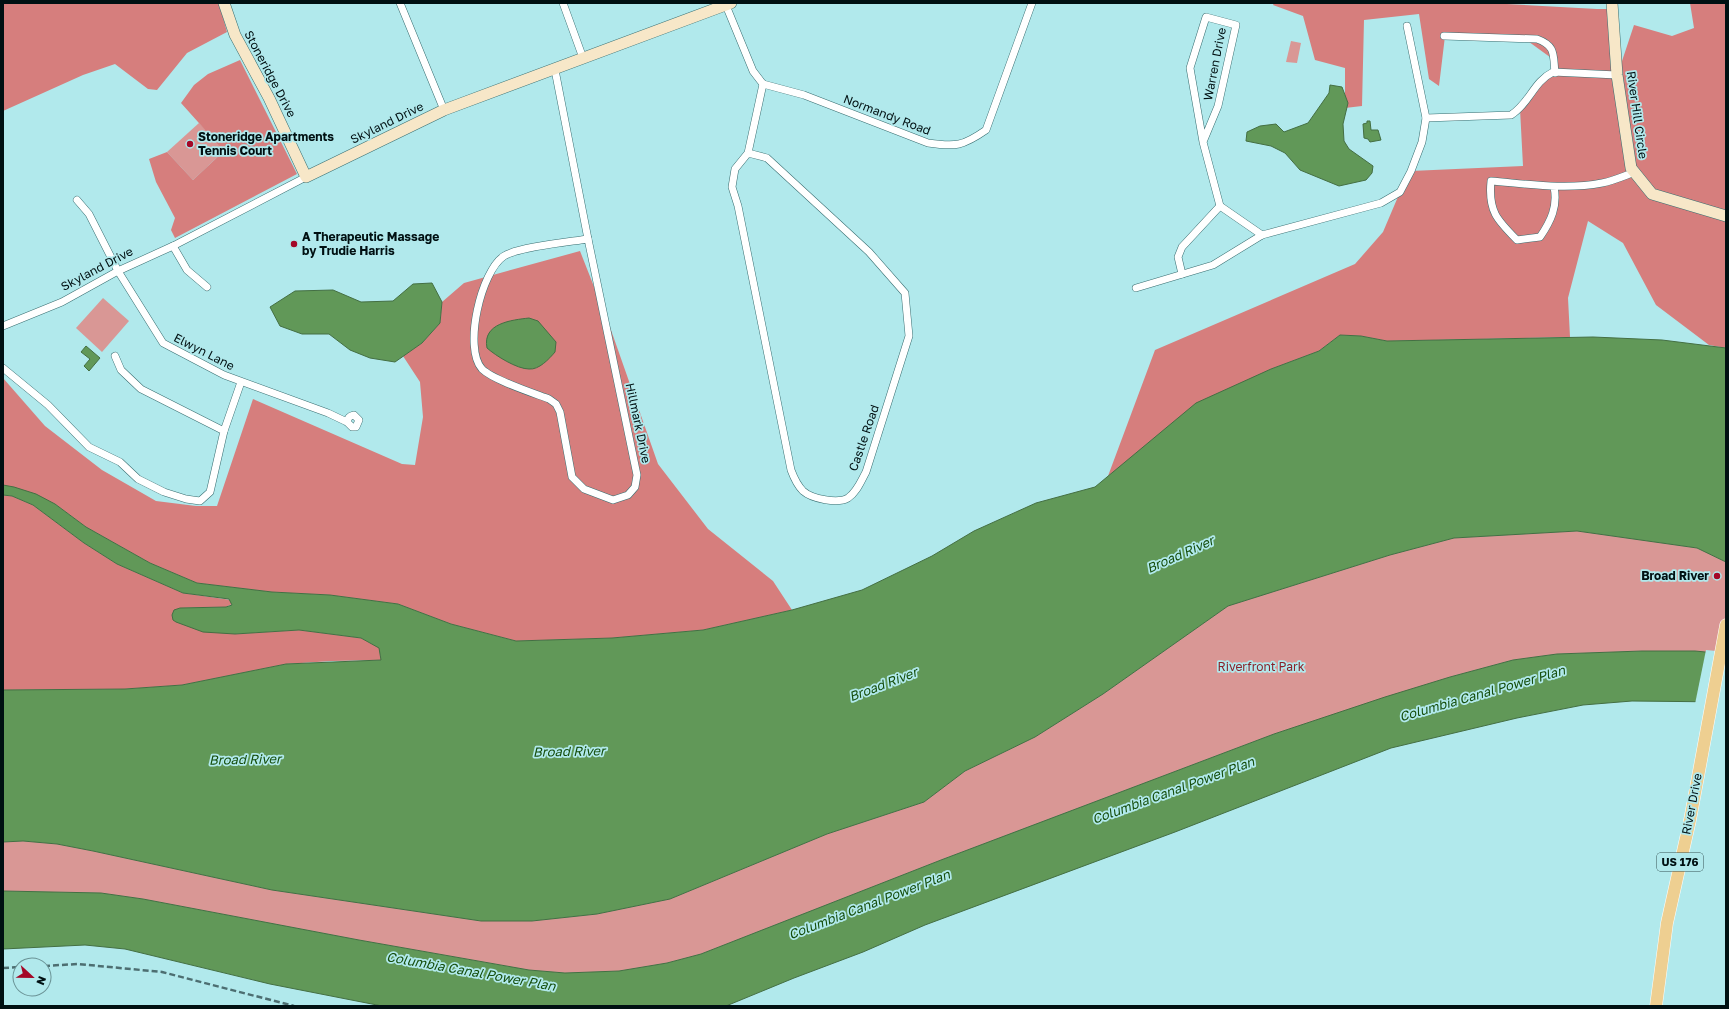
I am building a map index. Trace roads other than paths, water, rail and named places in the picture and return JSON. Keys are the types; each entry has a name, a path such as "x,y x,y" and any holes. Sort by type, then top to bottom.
{"main road":[{"name":"River Drive","path":"1656,1006 1667,923 1690,820 1726,625"}],"street":[{"name":"Stoneridge Drive","path":"224,3 235,35 273,105 306,177"},
{"path":"400,3 444,110"},
{"path":"563,3 583,58"},
{"name":"Normandy Road","path":"763,84 804,95 928,143 949,146 969,142 986,130 1032,3"},
{"name":"River Hill Circle","path":"1612,3 1618,75 1631,168 1652,194 1726,216"},
{"name":"Skyland Drive","path":"3,326 62,302 118,271 173,246 306,177 444,110 555,70 727,4"},
{"path":"727,4 753,71 763,84"},
{"name":"Warren Drive","path":"1203,142 1218,106 1236,25 1206,17 1190,68 1203,142 1220,206"},
{"path":"1136,288 1213,265 1262,235 1382,203 1400,192 1411,171 1422,142 1426,118 1407,26"},
{"path":"1444,36 1537,39 1548,44 1552,50 1555,72"},
{"name":"Hillmark Drive","path":"555,70 637,475 635,487 628,495 613,500 584,490 572,477 562,419 556,404 549,399 492,376 482,369 476,358 474,346 476,314 483,287 493,268 504,256 519,250 588,239"},
{"path":"1426,118 1511,115 1520,109 1544,77 1555,72 1618,75"},
{"name":"Castle Road","path":"748,153 767,158 869,252 905,293 909,336 866,472 857,489 847,498 834,500 818,499 804,493 796,484 791,470 738,206 732,187 735,169 748,153 763,84"},
{"path":"1554,187 1557,198 1551,222 1540,237 1517,240 1498,221 1489,196 1491,181 1554,187 1603,183 1635,172"},
{"name":"Elwyn Lane","path":"77,200 88,214 118,271 163,343 224,375 328,412 347,422"},
{"path":"1182,274 1178,257 1182,247 1220,206 1262,235"},
{"path":"173,246 187,270 208,287"},
{"path":"115,356 121,370 141,389 224,431"},
{"path":"3,368 48,405 89,447 120,462 138,479 164,492 186,499 200,501 210,492 224,431 241,382"}],"water":[{"path":"1330,85 1342,87 1348,103 1343,124 1344,141 1349,149 1373,166 1372,173 1366,180 1339,186 1300,170 1285,153 1271,146 1246,141 1247,132 1260,126 1276,124 1284,132 1308,123 1329,93"},
{"path":"1367,121 1370,121 1371,130 1378,130 1381,140 1370,142 1368,139 1364,138 1363,124 1367,123"},
{"path":"432,283 442,302 440,323 422,343 395,362 370,358 350,350 329,334 302,334 280,326 270,307 295,291 333,290 361,302 393,301 413,284"},
{"path":"529,318 538,321 556,342 555,352 544,364 533,369 519,367 507,362 487,348 489,333 494,328 507,322"},
{"path":"1340,335 1361,336 1387,341 1593,337 1662,340 1726,348 1726,562 1697,548 1577,531 1454,538 1390,555 1228,606 1103,694 1035,737 965,771 924,802 827,834 670,899 597,914 532,921 481,921 272,890 57,844 23,841 3,842 3,690 125,689 182,685 286,664 381,660 379,648 361,638 299,630 235,634 203,632 176,622 173,620 172,615 174,610 180,608 226,607 232,605 229,599 183,593 117,564 84,543 33,505 12,496 3,495 3,485 36,494 55,504 86,527 150,563 197,583 272,592 330,595 398,604 451,624 516,641 612,638 703,630 792,610 862,590 932,556 974,531 1036,503 1095,487 1196,403 1271,369 1319,351"},
{"path":"86,346 100,358 89,371 84,366 90,359 81,352"},
{"name":"Columbia Canal Power Plan","path":"1695,651 1726,654 1726,702 1632,701 1583,705 1517,718 1391,748 1175,832 925,925 863,952 726,1006 382,1006 270,984 125,949 85,945 3,949 3,891 101,893 143,899 359,940 529,970 565,973 619,971 667,963 701,954 941,860 1274,734 1385,697 1513,660 1557,654"}],"railway":[{"path":"52,966 78,964 162,972 294,1006"},
{"path":"3,968 12,967"}],"place":[{"name":"Stoneridge Apartments Tennis Court","path":"190,144"},
{"name":"A Therapeutic Massage by Trudie Harris","path":"294,244"},
{"name":"Broad River","path":"1717,576"}],"park label":[{"name":"Riverfront Park","path":"1261,667"}]}
